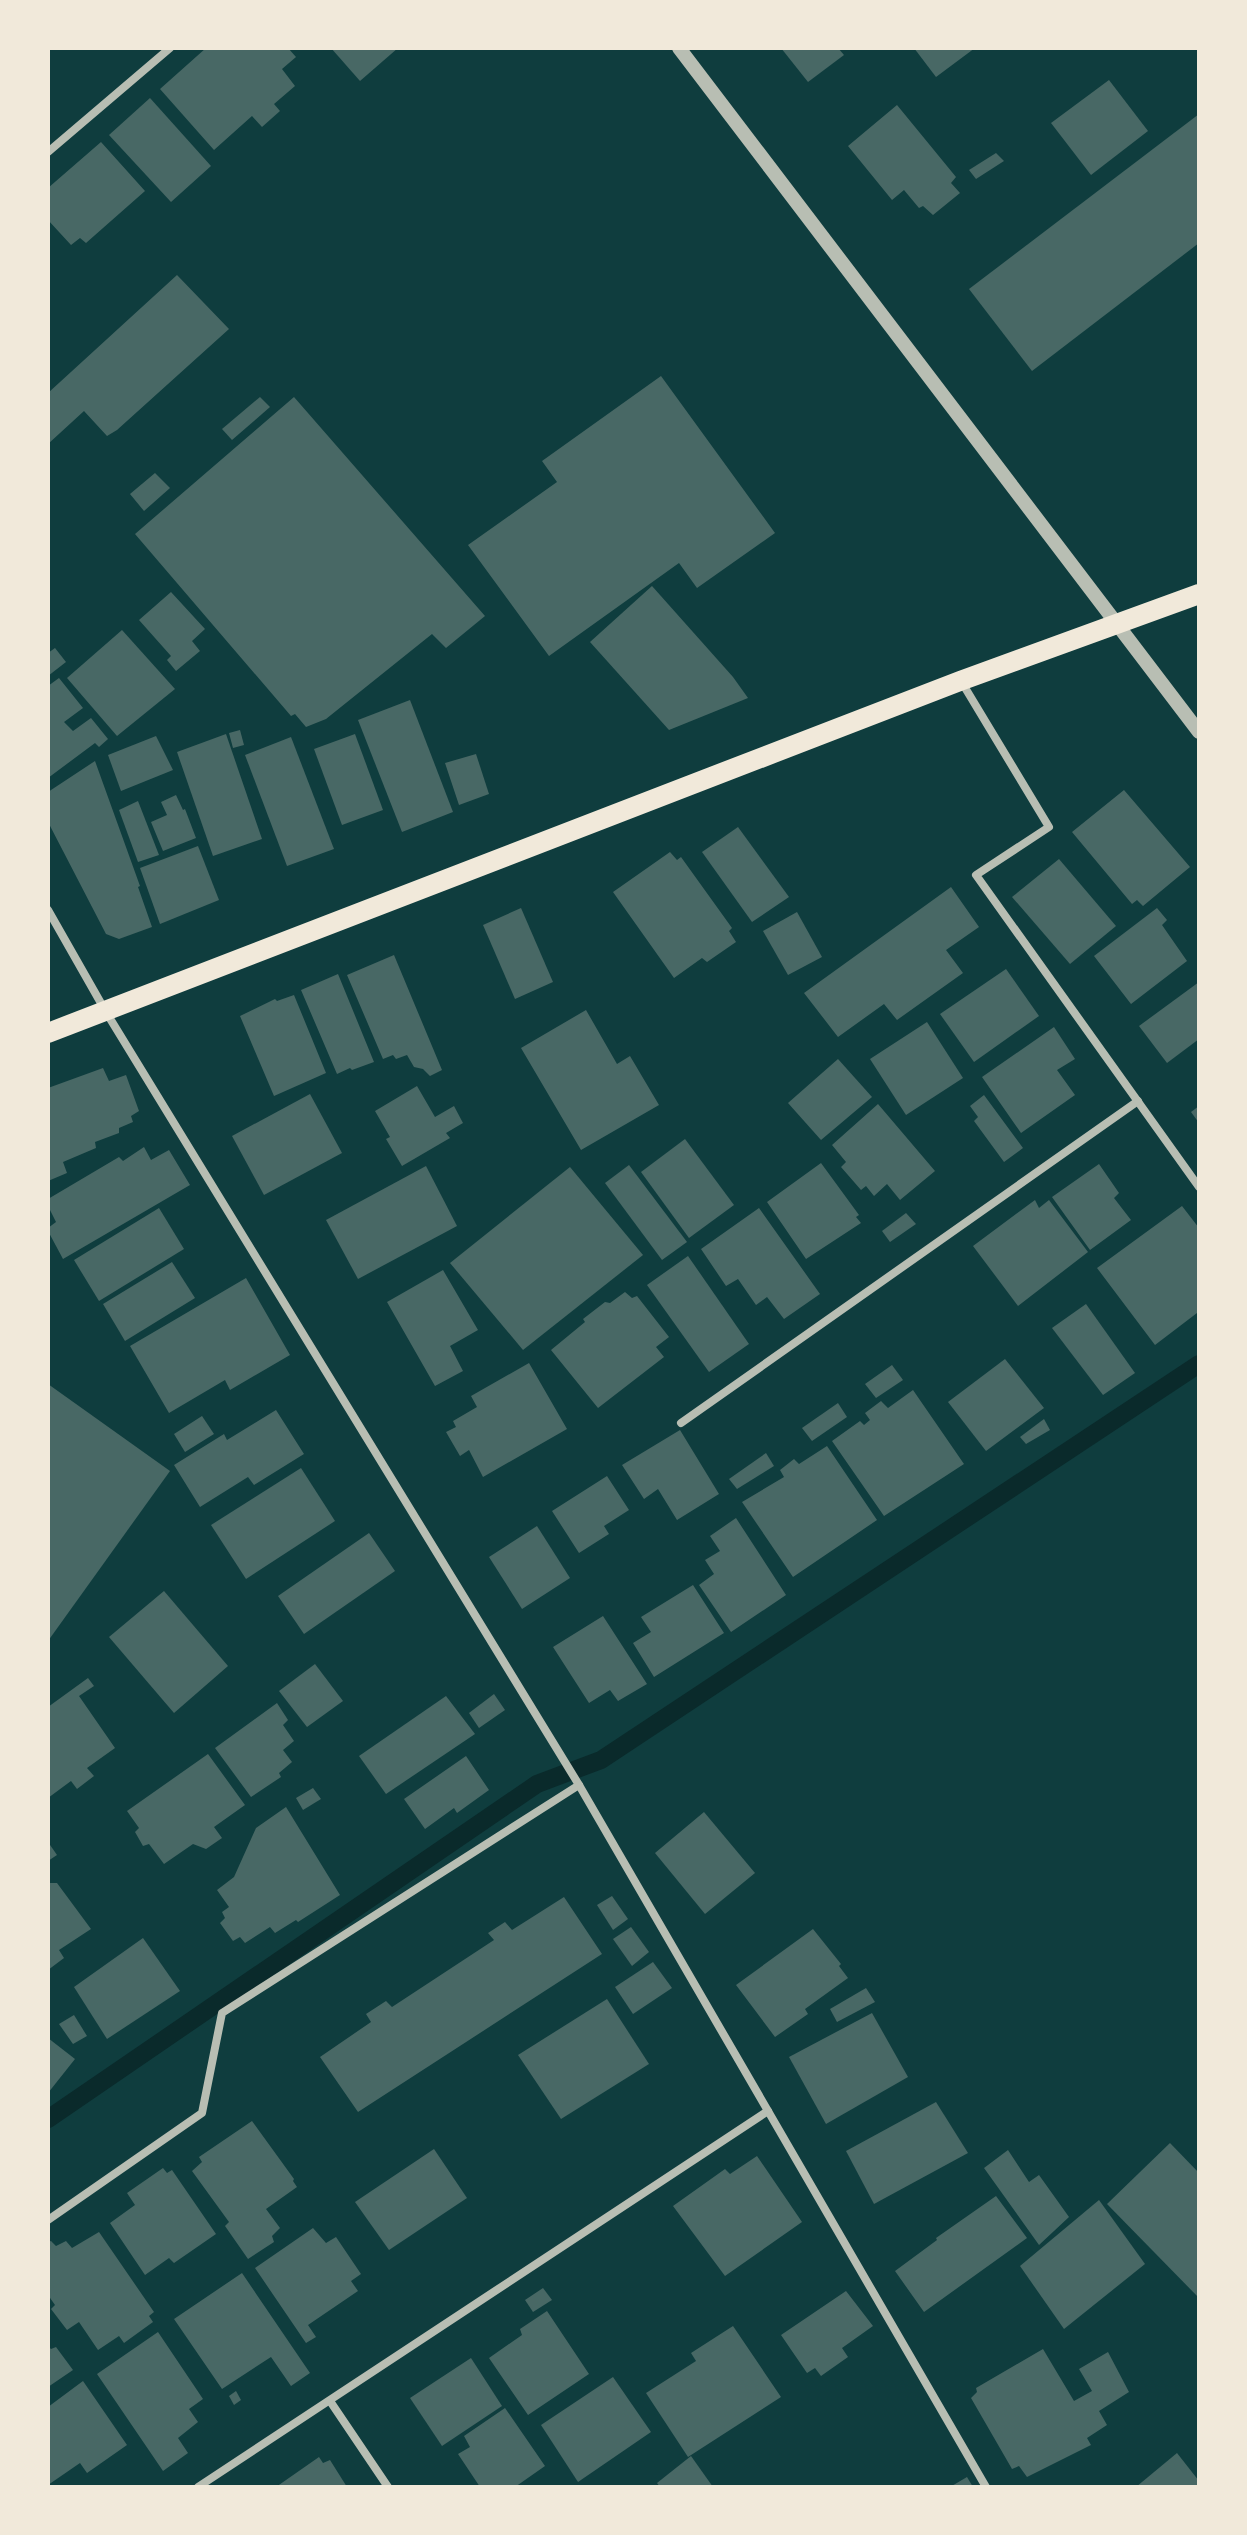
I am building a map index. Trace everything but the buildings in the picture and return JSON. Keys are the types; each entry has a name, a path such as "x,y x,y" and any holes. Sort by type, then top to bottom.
{"main road":[{"path":"48,1033 960,681 1199,594"}],"street":[{"path":"48,152 159,51 170,48"},
{"path":"679,48 1199,732"},
{"path":"960,681 1049,827 976,875 1199,1187"},
{"path":"48,910 106,1012 579,1785 986,2487"},
{"path":"681,1423 1138,1101"},
{"path":"48,2220 202,2113 222,2013 579,1785"},
{"path":"198,2487 768,2111"},
{"path":"330,2401 388,2487"}],"waterway":[{"path":"48,2119 537,1784 601,1760 1199,1364"}]}
